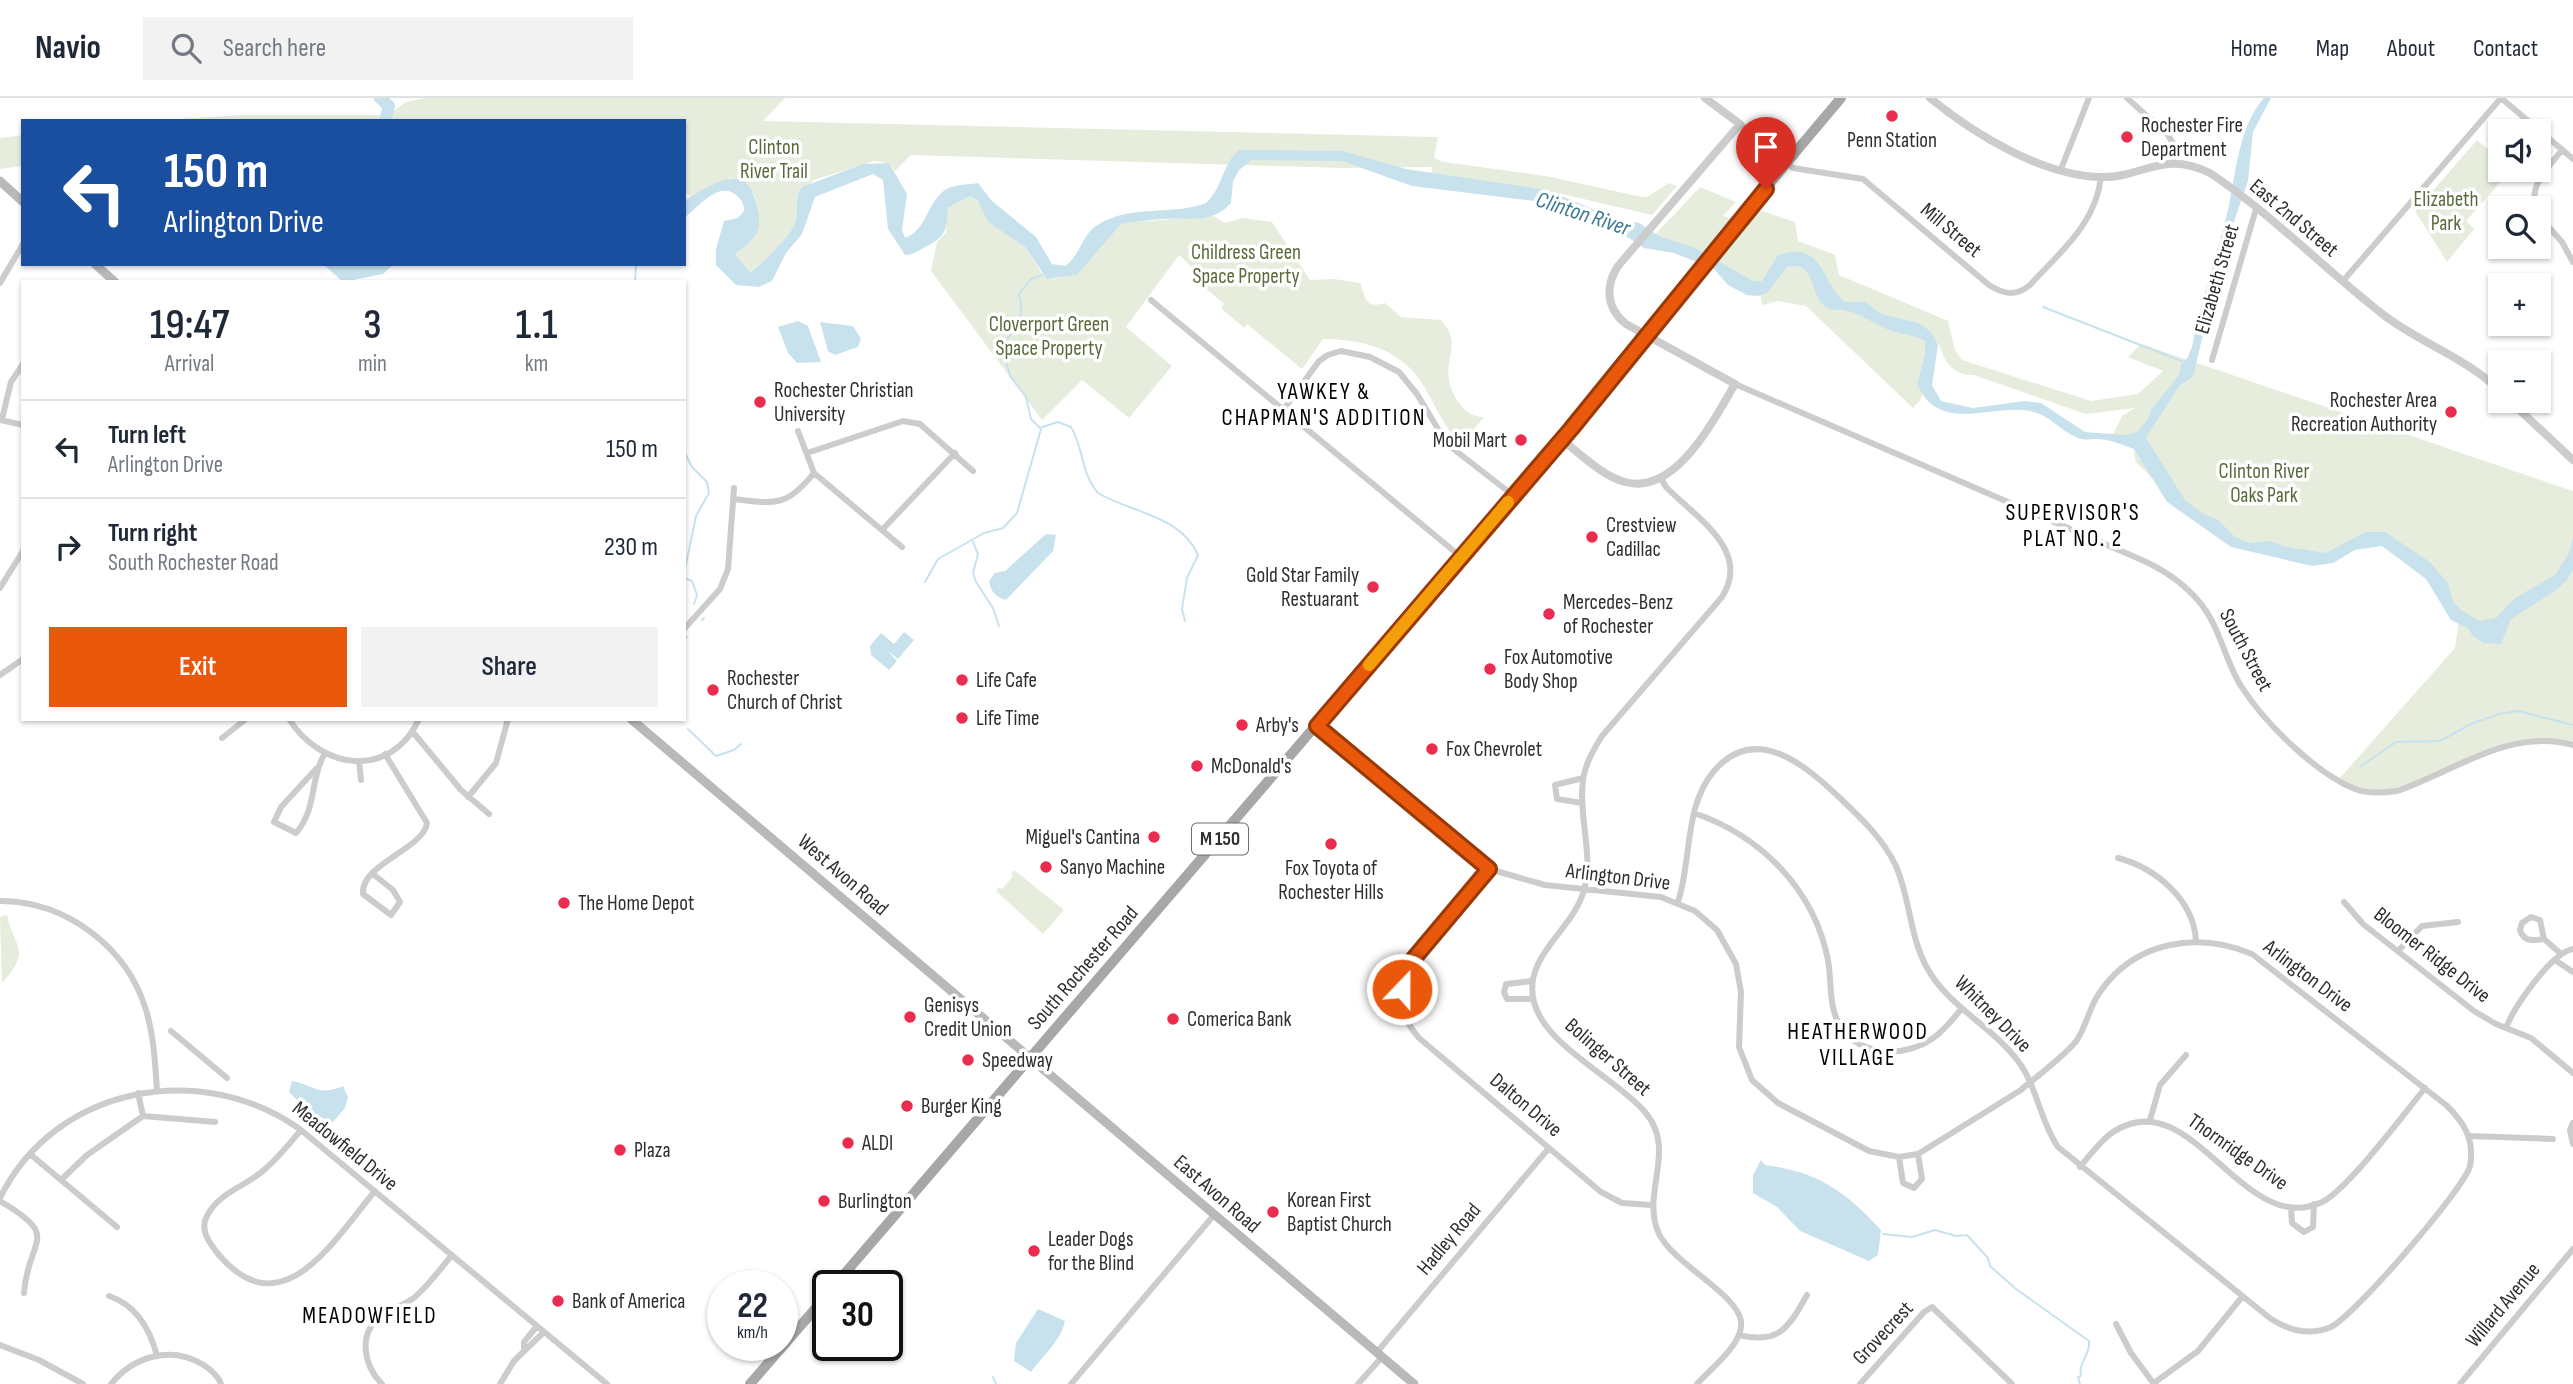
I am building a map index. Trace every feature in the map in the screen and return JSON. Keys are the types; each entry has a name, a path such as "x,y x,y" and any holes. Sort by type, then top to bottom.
{"main road":[{"name":"South Rochester Road","path":"848,1270 1562,440 1841,98"},
{"path":"0,181 21,200"},
{"path":"97,266 113,280"},
{"name":"West Avon Road","path":"633,721 1031,1058"},
{"name":"East Avon Road","path":"1031,1058 1414,1384"},
{"path":"750,1384 812,1312"}],"street":[{"path":"1562,440 1615,479 1639,484 1661,478 1691,452 1735,384 1617,316 1610,301 1610,281 1632,250 1740,124 1705,98"},
{"name":"East 2nd Street","path":"1930,98 1998,144 2061,169 2101,177 2174,163 2210,173 2401,328 2469,364 2488,381"},
{"path":"2061,169 2089,98"},
{"path":"2127,98 2168,135 2174,145 2174,163"},
{"path":"2343,281 2501,98 2573,159"},
{"name":"Mill Street","path":"1740,124 1793,168 1861,177 1989,285 2009,293 2019,293 2030,285 2087,223 2096,204 2101,177"},
{"path":"2533,196 2537,183 2563,150"},
{"name":"Elizabeth Street","path":"2212,360 2256,209"},
{"path":"2551,230 2562,242 2573,262"},
{"path":"0,283 21,247"},
{"path":"1151,300 1461,557"},
{"path":"1284,409 1319,361 1341,351 1370,357 1399,372 1417,394 1447,444 1514,496"},
{"path":"21,366 12,382 1,419 21,424"},
{"name":"South Street","path":"1735,384 2150,564 2168,575 2195,597 2208,614 2240,684 2273,726 2314,762 2355,789 2373,793 2397,791 2480,755 2516,745 2546,741 2573,745"},
{"path":"2523,413 2573,460"},
{"path":"807,453 903,421 920,424 973,471"},
{"path":"798,431 814,473 902,547"},
{"path":"882,530 955,453"},
{"path":"733,499 778,503 792,498 814,473"},
{"name":"Bolinger Street","path":"1661,478 1666,487 1727,549 1732,569 1730,583 1722,597 1602,736 1583,778 1582,803 1587,867 1584,890 1567,925 1540,959 1532,981 1533,999 1547,1027 1635,1102 1651,1121 1660,1143 1661,1160 1652,1205 1656,1227 1667,1246 1737,1310 1741,1318 1740,1335"},
{"path":"686,627 720,589 728,569 734,488"},
{"path":"0,588 21,554"},
{"path":"0,675 21,660"},
{"path":"222,738 243,721"},
{"path":"290,721 302,738 324,755 359,761 385,754 412,731 416,721"},
{"path":"468,797 496,763 507,721"},
{"name":"Arlington Drive","path":"1317,726 1489,869 1526,882 1678,902 1708,921 1732,953 1741,992 1738,1047 1746,1070 1759,1088 1778,1103 1869,1151 1899,1157 1918,1154 2029,1084 2077,1040 2094,1000 2119,970 2158,948 2196,941 2228,946 2252,954 2454,1112 2469,1136"},
{"path":"412,731 468,797 489,814"},
{"name":"Whitney Drive","path":"1678,902 1685,879 1698,796 1725,760 1737,754 1767,751 1781,753 1802,763 1862,819 1887,851 1901,880 1918,948 1926,966 1962,1009 2010,1050 2021,1064 2048,1133 2066,1156 2242,1297 2271,1319 2294,1330 2324,1330 2341,1321 2462,1184 2470,1166 2469,1136"},
{"path":"373,874 393,890 400,902 391,915 363,894 363,885 373,874 423,834 427,823 385,754"},
{"path":"316,769 317,784 303,825 296,833 274,822 281,807 316,769 324,755"},
{"path":"359,761 361,780"},
{"path":"1582,803 1556,799 1554,792 1555,785 1561,782 1583,778"},
{"path":"1694,813 1720,823 1757,845 1776,862 1802,896 1825,946 1835,1017 1849,1036 1880,1051 1911,1050 1934,1038 1962,1009"},
{"path":"2118,858 2141,866 2179,897 2193,918 2196,941"},
{"path":"1384,1001 1401,999 1404,976 1410,963 1489,869"},
{"path":"0,901 37,906 68,917 96,936 116,955 136,986 146,1012 157,1090"},
{"name":"Bloomer Ridge Drive","path":"2344,902 2363,924 2483,1017 2531,1038 2573,1073"},
{"path":"2398,951 2422,926 2458,922"},
{"path":"2544,939 2560,953"},
{"path":"2506,1028 2518,1004 2560,953 2573,949"},
{"path":"2555,960 2573,972"},
{"path":"1532,981 1512,981 1506,984 1504,992 1507,999 1514,1001 1533,999"},
{"name":"Dalton Drive","path":"1401,999 1407,1019 1419,1038 1549,1148 1613,1200 1652,1205"},
{"path":"171,1031 227,1078"},
{"path":"2080,1167 2114,1131 2150,1121 2160,1085 2186,1055"},
{"name":"Thornridge Drive","path":"2150,1121 2173,1128 2267,1200 2291,1208 2314,1205 2341,1187 2425,1088"},
{"name":"Meadowfield Drive","path":"0,1199 30,1154 75,1118 110,1101 157,1090 184,1089 223,1094 266,1108 301,1130 607,1384"},
{"path":"138,1093 143,1116"},
{"path":"61,1180 87,1155 143,1116 215,1122"},
{"path":"2573,1123 2570,1130 2573,1144"},
{"path":"301,1130 266,1169 232,1190 207,1215 204,1225 207,1238 232,1268 251,1279 269,1283 300,1275 314,1264 375,1191"},
{"path":"2469,1136 2553,1139"},
{"name":"Hadley Road","path":"1358,1384 1549,1148"},
{"path":"30,1154 117,1227"},
{"path":"1899,1157 1903,1183 1914,1188 1922,1179 1918,1154"},
{"path":"0,1199 29,1219 37,1228 38,1235 25,1272 24,1293"},
{"path":"2291,1208 2292,1223 2304,1232 2313,1227 2314,1205"},
{"path":"1071,1384 1214,1214"},
{"name":"Willard Avenue","path":"2460,1384 2573,1249"},
{"path":"382,1384 368,1365 366,1348 370,1329 382,1315 414,1298 452,1255"},
{"path":"1697,1384 1740,1335 1760,1339 1778,1334 1807,1295"},
{"path":"109,1296 133,1309 150,1336 157,1356"},
{"path":"2116,1324 2131,1353 2154,1384 2198,1351 2242,1297"},
{"name":"Grovecrest","path":"1860,1384 1924,1312 1932,1307 2012,1384"},
{"path":"524,1349 524,1342 537,1326"},
{"path":"500,1384 524,1349 531,1347 544,1332"},
{"path":"0,1345 39,1360 83,1384"},
{"path":"111,1384 131,1365 157,1356 194,1360 214,1373 221,1384"}],"green space":[{"name":"Clinton River Trail","path":"425,98 785,98 763,121 1438,137 1434,158 1444,162 1546,176 1642,197 1647,197 1669,183 1677,186 1652,215 1562,194 1432,176 1432,167 1342,168 911,155 895,171 889,163 874,161 814,180 797,196 796,220 788,235 768,257 749,272 733,252 753,212 756,203 754,194 731,178 691,197 686,193 686,119 180,119 239,115 388,115 406,102"},
{"path":"21,135 21,166 0,169 0,138"},
{"name":"Elizabeth Park","path":"2477,140 2488,149 2488,182 2500,182 2466,221 2474,229 2447,262 2415,211"},
{"name":"Clinton River Oaks Park","path":"1700,187 1736,202 1723,216 1741,222 1753,208 1795,222 1798,241 1835,255 1839,275 1948,321 1955,350 1962,360 2091,401 2138,394 2163,371 2128,357 2141,344 2573,491 2573,745 2546,741 2498,749 2405,788 2365,792 2338,780 2455,648 2459,618 2414,563 2379,543 2346,551 2332,559 2248,548 2157,483 2135,461 2134,447 2111,439 2122,416 2135,408 2086,414 1974,375 1961,373 1947,362 1939,344 1933,346 1921,399 1913,408 1806,306 1778,301 1762,305 1756,286 1741,275 1702,258 1649,241"},
{"path":"970,196 978,201 991,223 1025,247 1043,275 1050,279 1077,275 1121,223 1213,216 1225,223 1242,218 1272,222 1310,280 1334,279 1360,283 1365,298 1374,305 1385,303 1401,317 1441,320 1451,336 1452,343 1448,371 1450,386 1460,405 1471,414 1484,417 1461,444 1444,423 1414,373 1392,355 1366,344 1323,339 1302,369 1247,324 1244,328 1221,308 1224,304 1190,275 1194,269 1179,255 1126,327 1172,366 1129,418 1082,380 1042,420 931,271 937,242 946,233 948,208"},
{"path":"1014,870 1064,910 1043,934 996,891 999,887 1002,889 1013,876 1011,874"},
{"path":"7,915 19,955 17,963 2,983 0,917"}],"water":[{"path":"2264,98 2271,98 2253,132 2248,181 2220,262 2193,377 2179,386 2146,438 2185,500 2202,513 2218,520 2234,536 2249,543 2271,541 2282,546 2326,553 2365,532 2385,532 2430,562 2448,583 2453,601 2461,610 2479,621 2496,618 2515,598 2555,575 2569,553 2573,537 2573,570 2567,580 2555,591 2511,619 2501,644 2483,643 2472,635 2469,629 2451,620 2426,579 2382,546 2355,550 2333,563 2312,566 2231,547 2167,502 2134,449 2106,440 2079,438 2034,412 2002,410 1969,414 1940,409 1927,400 1917,384 1925,354 1925,341 1889,330 1850,311 1828,308 1818,297 1804,269 1797,266 1787,267 1767,293 1747,295 1728,285 1714,269 1674,253 1644,248 1629,238 1543,202 1412,186 1342,161 1252,160 1239,170 1233,181 1231,203 1223,210 1207,217 1121,224 1077,275 1047,279 1025,247 988,222 978,201 970,196 948,208 946,227 937,240 905,255 888,229 883,180 873,174 815,197 802,234 786,253 772,281 759,287 736,285 716,265 716,249 724,221 738,218 744,211 739,198 730,192 716,193 686,216 686,200 705,188 727,179 746,183 752,192 756,208 733,252 750,272 790,233 796,220 797,199 802,187 863,164 889,163 907,194 902,230 905,238 918,229 934,201 945,190 978,183 992,201 1036,237 1052,264 1065,266 1075,256 1093,228 1112,218 1206,203 1216,190 1229,162 1239,150 1343,151 1406,169 1547,190 1619,220 1639,223 1659,236 1695,248 1753,281 1762,281 1778,255 1804,253 1819,265 1845,302 1865,302 1881,314 1919,323 1931,332 1938,345 1932,385 1941,401 1973,408 2025,401 2041,403 2085,432 2124,435 2137,432 2148,419 2151,410 2179,375 2181,363 2187,359 2192,347 2228,210 2243,137 2255,110"},
{"path":"325,266 392,266 383,274 341,280"},
{"path":"798,321 808,326 821,362 797,363 788,353 778,327"},
{"path":"820,322 853,326 861,339 858,347 835,355 828,351"},
{"path":"1046,534 1056,535 1053,551 1006,600 996,596 989,581 995,573 1005,571"},
{"path":"904,632 914,640 898,659 888,651 897,661 889,670 871,655 870,646 881,633 894,644"},
{"path":"292,1081 322,1090 343,1086 348,1097 345,1108 332,1123 306,1109 289,1092"},
{"path":"1761,1160 1765,1165 1816,1178 1855,1204 1881,1230 1878,1255 1869,1261 1800,1231 1777,1207 1753,1193 1753,1175"},
{"path":"1038,1309 1065,1321 1056,1341 1031,1372 1014,1361 1016,1343"}],"waterway":[{"name":"Clinton River","path":"380,98 389,106 386,119"},
{"name":"Clinton River","path":"730,261 728,252 747,236 753,226 749,201"},
{"path":"635,280 636,266"},
{"path":"925,582 938,559 984,533 1003,528 1017,513 1041,429 1031,419 1026,397 1010,376 1002,346 1020,316 1019,294 1031,279 1043,275"},
{"path":"2043,307 2184,362"},
{"path":"1042,427 1058,422 1071,427 1088,477 1098,493 1154,516 1180,531 1190,542 1198,555 1187,578 1182,609 1185,621"},
{"path":"686,455 692,467 707,482 709,493 696,516 686,564"},
{"path":"973,542 978,554 973,573 993,608 999,626"},
{"path":"686,579 692,581 697,595 694,604"},
{"path":"2361,766 2396,742 2440,741 2471,724 2499,714 2518,711 2573,725"},
{"path":"688,729 716,756 734,750 741,744"},
{"path":"1883,1234 1912,1237 1935,1230 1956,1236 1967,1235 1988,1258 1990,1266 2016,1289 2089,1341 2081,1366 2081,1376 2078,1377 2080,1384"},
{"path":"993,1377 996,1384"}],"slow traffic":[{"path":"1369,665 1508,502"}],"place":[{"name":"Penn Station","path":"1892,116"},
{"name":"Rochester Fire Department","path":"2127,137"},
{"name":"Rochester Christian University","path":"760,402"},
{"name":"Rochester Area Recreation Authority","path":"2451,412"},
{"name":"Mobil Mart","path":"1521,440"},
{"name":"Crestview Cadillac","path":"1592,537"},
{"name":"Gold Star Family Restuarant","path":"1373,587"},
{"name":"Mercedes-Benz of Rochester","path":"1549,614"},
{"name":"Fox Automotive Body Shop","path":"1490,669"},
{"name":"Life Cafe","path":"962,680"},
{"name":"Rochester Church of Christ","path":"713,690"},
{"name":"Life Time","path":"962,718"},
{"name":"Arby's","path":"1242,725"},
{"name":"Fox Chevrolet","path":"1432,749"},
{"name":"McDonald's","path":"1197,766"},
{"name":"Miguel's Cantina","path":"1154,837"},
{"name":"Fox Toyota of Rochester Hills","path":"1331,844"},
{"name":"Sanyo Machine","path":"1046,867"},
{"name":"The Home Depot","path":"564,903"},
{"name":"Genisys Credit Union","path":"910,1017"},
{"name":"Comerica Bank","path":"1173,1019"},
{"name":"Speedway","path":"968,1060"},
{"name":"Burger King","path":"907,1106"},
{"name":"ALDI","path":"848,1143"},
{"name":"Plaza","path":"620,1150"},
{"name":"Burlington","path":"824,1201"},
{"name":"Korean First Baptist Church","path":"1273,1212"},
{"name":"Leader Dogs for the Blind","path":"1034,1251"},
{"name":"Bank of America","path":"558,1301"}],"district":[{"name":"YAWKEY & CHAPMAN'S ADDITION","path":"1324,405"},
{"name":"SUPERVISOR'S PLAT NO. 2","path":"2073,526"},
{"name":"HEATHERWOOD VILLAGE","path":"1858,1045"},
{"name":"MEADOWFIELD","path":"370,1316"}],"route":[{"path":"1402,989 1410,963 1489,869 1465,852 1317,726 1571,429 1766,189"}],"park label":[{"name":"Childress Green Space Property","path":"1246,264"},
{"name":"Cloverport Green Space Property","path":"1049,336"}]}
